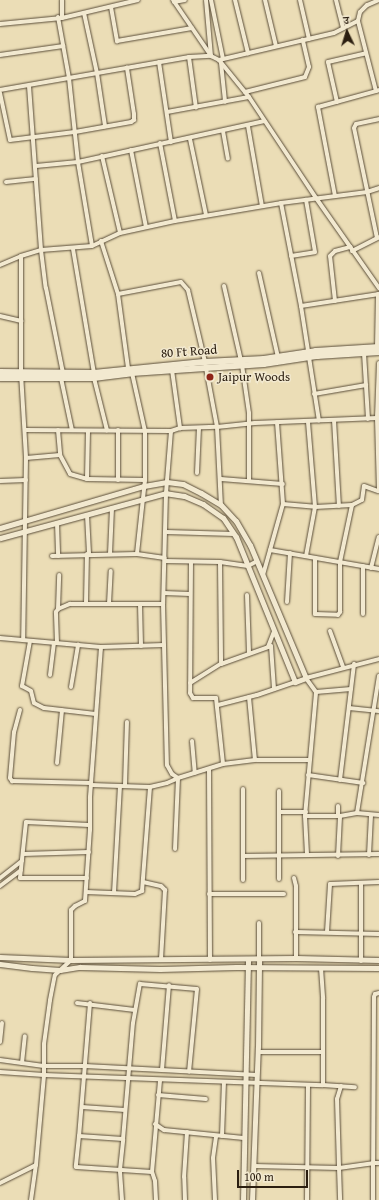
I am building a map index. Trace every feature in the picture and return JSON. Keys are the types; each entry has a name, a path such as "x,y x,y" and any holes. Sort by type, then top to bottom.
{"main road":[{"name":"80 Ft Road","path":"130,371 206,368 278,357 378,349"},
{"name":"80 Ft Road","path":"0,372 21,375 94,375 205,362 241,363 307,355 364,353 378,349"},
{"name":"80 Ft Road","path":"0,378 21,375"}],"street":[{"path":"62,0 60,18 63,46 69,78 78,162 92,246"},
{"path":"0,24 60,18 138,0"},
{"path":"186,0 174,1 211,56"},
{"path":"206,0 211,56"},
{"path":"211,0 221,60 225,102"},
{"path":"235,0 248,53"},
{"path":"265,0 276,46"},
{"path":"300,0 309,38"},
{"path":"336,0 343,28"},
{"path":"366,0 367,5"},
{"path":"335,196 318,108 378,91 358,21 360,12 367,5 379,0"},
{"path":"111,7 117,41 192,28"},
{"path":"84,13 97,73 105,126"},
{"path":"221,60 334,33 358,21"},
{"path":"245,92 305,77 309,67 303,40"},
{"path":"0,55 63,46"},
{"path":"338,102 328,62 366,53"},
{"path":"0,90 189,57 211,56 221,60 249,97 316,198 379,288"},
{"path":"189,57 196,108"},
{"path":"159,62 171,142"},
{"path":"0,93 10,140 75,132 131,122 134,120 127,68"},
{"path":"29,86 34,137 41,250 46,288 72,430"},
{"path":"166,112 196,108 249,97"},
{"path":"335,301 330,256 335,251 351,249 378,237 367,192 354,126 356,124 379,118"},
{"path":"36,166 78,162 160,143 190,139 265,121"},
{"path":"248,126 262,206"},
{"path":"223,131 228,159"},
{"path":"190,139 206,215"},
{"path":"160,143 174,221"},
{"path":"131,150 146,227"},
{"path":"102,156 120,233"},
{"path":"6,182 36,179"},
{"path":"0,265 21,256 41,250 73,249 92,246 120,233 174,221 281,203 367,192 379,188"},
{"path":"291,256 316,252 306,200"},
{"path":"281,203 301,306 307,355 319,420"},
{"path":"101,241 118,294 130,371 145,431 145,480 137,554"},
{"path":"73,249 94,375 107,430"},
{"path":"21,256 21,375 26,458 26,532 23,640"},
{"path":"259,273 278,357"},
{"path":"118,294 181,282 188,290 205,362"},
{"path":"224,286 241,363 249,424 249,480"},
{"path":"301,306 379,294 378,349"},
{"path":"0,316 21,321"},
{"path":"364,353 368,419"},
{"path":"283,504 315,507 352,505 362,500 364,486 378,491 377,418 379,364"},
{"path":"206,368 217,427 221,479 221,505"},
{"path":"172,370 180,428"},
{"path":"314,394 366,385"},
{"path":"25,430 171,431 180,428 377,418"},
{"path":"334,420 339,506"},
{"path":"306,556 315,507 308,421"},
{"path":"263,575 283,504 277,422"},
{"path":"197,473 199,428"},
{"path":"58,430 60,454 70,474 87,479 145,480"},
{"path":"87,479 88,430"},
{"path":"118,430 118,480"},
{"path":"171,431 166,493 163,604 167,765 172,774 178,778"},
{"path":"26,458 60,454"},
{"path":"221,479 249,480 282,484"},
{"path":"0,481 26,480"},
{"path":"0,528 144,486 167,482 183,484 221,505 236,521 250,545 306,678 316,692 305,814 307,854"},
{"path":"0,538 166,493 184,496 203,504 222,518 234,534 275,630 295,682"},
{"path":"315,558 315,614 318,616 338,615 340,612 340,562 352,505"},
{"path":"110,554 112,508"},
{"path":"86,604 88,554 87,515"},
{"path":"57,523 58,556"},
{"path":"166,532 234,534"},
{"path":"371,568 379,538"},
{"path":"270,550 379,569"},
{"path":"287,602 290,553"},
{"path":"52,556 137,554 191,562 220,562 248,566 257,561"},
{"path":"191,562 191,697 215,698 218,705 223,764"},
{"path":"220,562 221,664"},
{"path":"363,566 363,614"},
{"path":"109,604 111,571"},
{"path":"50,674 55,643 59,575"},
{"path":"164,594 190,594"},
{"path":"247,595 249,653"},
{"path":"58,609 70,604 163,604"},
{"path":"140,604 141,646"},
{"path":"267,647 275,630"},
{"path":"330,632 343,667"},
{"path":"0,638 101,647 164,645"},
{"path":"30,641 22,686 31,691 34,703 37,706 96,714"},
{"path":"71,687 78,645"},
{"path":"190,683 221,664 271,646 274,689"},
{"path":"32,1200 44,1076 44,1044 50,1000 56,975 71,960 71,910 75,906 85,901 89,852 91,784 101,647"},
{"path":"218,705 249,698 343,667 379,659"},
{"path":"340,780 354,664"},
{"path":"357,814 379,676"},
{"path":"316,692 351,689"},
{"path":"249,698 255,760"},
{"path":"349,708 379,711"},
{"path":"20,710 14,732 12,781 150,786 167,783 178,778 223,764 255,760 309,760"},
{"path":"58,763 62,710"},
{"path":"114,893 127,722"},
{"path":"192,741 195,773"},
{"path":"209,769 210,960"},
{"path":"308,775 363,783"},
{"path":"175,849 178,778"},
{"path":"86,892 141,892 150,786"},
{"path":"243,789 243,880"},
{"path":"279,879 280,790"},
{"path":"338,806 338,856"},
{"path":"280,812 339,816 357,814 379,815"},
{"path":"369,855 371,815"},
{"path":"87,878 20,878 26,822 89,825"},
{"path":"23,854 89,852"},
{"path":"243,856 307,854 338,856 379,854"},
{"path":"0,878 22,861"},
{"path":"0,886 21,870"},
{"path":"294,878 296,886 296,958"},
{"path":"143,882 161,886 165,890 161,960"},
{"path":"327,932 330,884 379,882"},
{"path":"361,883 361,961"},
{"path":"209,894 284,894"},
{"path":"252,1200 258,1052 259,923"},
{"path":"296,932 379,934"},
{"path":"0,957 71,960 210,960 258,958 361,961 379,960"},
{"path":"243,1200 248,959"},
{"path":"0,964 60,970 80,968 379,968"},
{"path":"321,968 323,1085"},
{"path":"122,1200 120,1170 135,1010 140,984 194,988 198,992 189,1072"},
{"path":"162,1070 169,985"},
{"path":"373,1200 374,997 375,994 379,993"},
{"path":"77,1003 135,1010"},
{"path":"90,1004 76,1167 152,1172"},
{"path":"0,1042 2,1023"},
{"path":"22,1063 25,1036"},
{"path":"258,1052 323,1052"},
{"path":"0,1060 44,1066 85,1066 257,1075"},
{"path":"0,1072 44,1076 84,1076 128,1079 355,1087"},
{"path":"373,1079 379,1079"},
{"path":"156,1200 155,1181 152,1172 160,1080"},
{"path":"222,1136 224,1082"},
{"path":"307,1200 308,1086"},
{"path":"340,1200 337,1099 342,1086"},
{"path":"158,1095 206,1099"},
{"path":"82,1107 126,1110"},
{"path":"155,1124 164,1130 244,1138"},
{"path":"185,1200 184,1177 187,1132"},
{"path":"79,1136 123,1138"},
{"path":"215,1200 213,1158 216,1136"},
{"path":"254,1166 340,1168 379,1163"},
{"path":"0,1183 36,1166"}],"place":[{"name":"Jaipur Woods","path":"210,377"}]}
